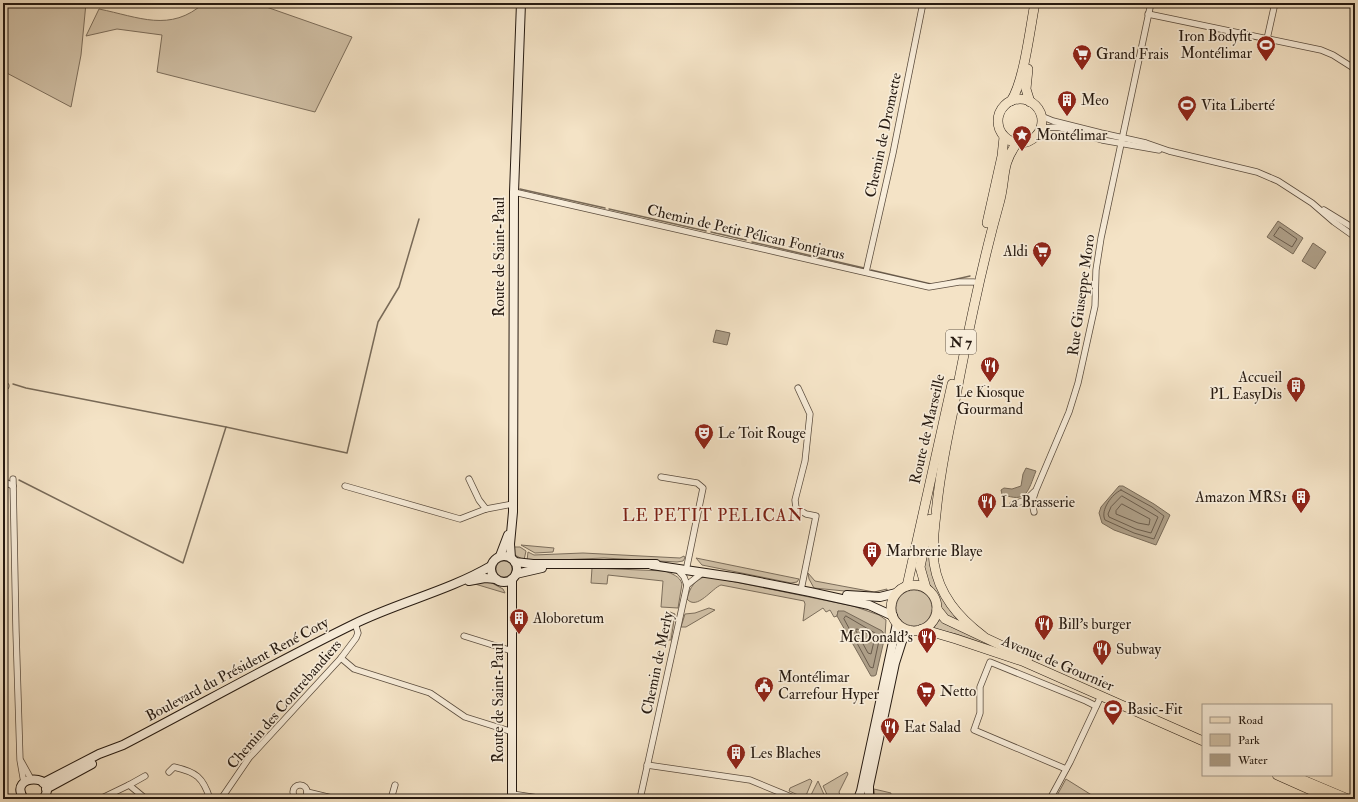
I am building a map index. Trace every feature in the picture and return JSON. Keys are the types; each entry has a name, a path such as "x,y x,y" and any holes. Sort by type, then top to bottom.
{"main road":[{"name":"Route de Saint-Paul","path":"513,560 510,544 513,508 514,192 521,3"},
{"path":"1011,101 1015,95 1020,79 1035,3"},
{"path":"1030,102 1026,89 1026,79 1041,3"},
{"path":"1017,99 1030,102 1037,107 1041,116 1041,128 1032,140 1025,143 1017,143 1004,137 998,124 998,115 1003,107 1011,101 1017,99"},
{"name":"Route de Marseille","path":"907,586 1002,156 1004,137"},
{"name":"Route de Marseille","path":"939,481 979,283 1001,196 1006,162 1008,155 1017,143"},
{"name":"N 7","path":"926,588 921,574 921,561 939,481"},
{"name":"N 7","path":"939,481 933,540 934,561 937,576 952,608 968,625 983,636"},
{"name":"Route de Saint-Paul","path":"500,556 509,532 513,508"},
{"path":"558,564 498,581 492,575 491,566 495,559 500,556 513,560 558,564 601,563 687,566 712,570 739,578"},
{"path":"513,560 514,576"},
{"path":"652,564 739,578 869,605 895,620 906,629 917,630"},
{"name":"Boulevard du Président René Coty","path":"45,786 355,623 447,586 491,566"},
{"name":"Route de Saint-Paul","path":"512,797 512,606 514,576"},
{"name":"Boulevard du Président René Coty","path":"447,586 476,579 498,581"},
{"name":"Route de Saint-Paul","path":"498,581 508,591 512,606"},
{"path":"810,592 867,597 896,593 907,586 918,585 926,588 934,596 937,609 932,621 906,635 902,641 895,663 869,786 869,799"},
{"path":"858,799 861,791 895,620 891,604 896,593"},
{"name":"Avenue de Gournier","path":"937,609 945,619 1202,736"},
{"name":"Avenue de Gournier","path":"917,630 956,639 1022,661 1202,741"},
{"path":"956,639 960,638 989,647 997,643"},
{"path":"1279,776 1332,799"},
{"path":"1293,776 1348,799"},
{"path":"21,798 21,791 24,783 31,778 39,780 45,786 43,799"}],"street":[{"name":"Chemin de Dromette","path":"866,272 893,154 923,3"},
{"name":"Rue Giuseppe Moro","path":"1034,512 1032,502 1069,412 1085,358 1095,306 1096,270 1101,238 1120,141 1151,3"},
{"path":"1267,39 1275,3"},
{"path":"1148,14 1329,53 1355,69"},
{"path":"1041,116 1146,149 1170,151"},
{"path":"1041,128 1058,127 1102,140 1146,143 1170,151 1257,172 1278,181 1354,231"},
{"name":"Chemin de Petit Pélican Fontjarus","path":"514,192 929,287 960,282 974,282"},
{"path":"1320,209 1334,222 1339,222 1354,231"},
{"path":"798,388 810,414 805,461 795,500 796,508 806,514 816,516 800,590"},
{"path":"661,477 697,483 704,488 687,566"},
{"path":"13,479 20,760 24,783"},
{"path":"469,479 478,500 486,509"},
{"path":"3,481 13,486"},
{"path":"345,486 460,519 486,509 513,508"},
{"path":"1013,504 1026,500 1036,490"},
{"path":"677,569 684,577 687,586"},
{"path":"687,586 690,581 702,573"},
{"name":"Chemin de Merly","path":"640,799 687,586"},
{"name":"Chemin des Contrebandiers","path":"221,799 249,758 341,658 358,633 355,623"},
{"path":"464,636 512,651"},
{"path":"341,658 354,669 392,683 430,693 465,717 513,732"},
{"path":"1066,769 974,730 980,713 980,687 990,662 1096,706"},
{"path":"1050,799 1101,696"},
{"path":"20,760 31,778"},
{"path":"647,765 750,780 796,799"},
{"path":"169,772 174,767 195,773 202,780 210,799"},
{"path":"100,799 145,776"},
{"path":"129,785 146,799"},
{"path":"391,799 395,785"},
{"path":"307,792 336,799"},
{"path":"512,797 545,799"}],"green space":[{"path":"3,3 86,3 81,55 71,107 3,71"},
{"path":"204,3 255,3 352,37 315,112 157,72 162,35 117,29 86,36 99,9 141,19 166,20 179,18"},
{"path":"933,517 933,571 968,629 941,612 936,594 926,582 923,566"},
{"path":"521,545 554,548 553,552 535,553"},
{"path":"512,547 520,547 526,551 524,560 515,555"},
{"path":"528,552 534,555 583,553 680,558 684,556 685,558 683,561 677,562 604,558 527,561"},
{"path":"696,558 799,579 797,582 791,583 702,565"},
{"path":"501,561 507,561 512,566 510,575 507,577 501,577 496,572 496,566"},
{"path":"592,568 665,571 673,574 678,577 682,584 678,608 661,607 663,581 608,575 607,584 591,583"},
{"path":"808,573 815,581 874,592 887,589 887,591 875,594 814,588 809,579"},
{"path":"706,576 853,606 879,615 886,620 885,636 882,631 838,611 837,616 834,617 830,610 826,612 823,608 803,621 804,601 721,585 700,601 691,602 687,599 691,588 698,580"},
{"path":"488,581 503,589 505,593 475,584"},
{"path":"918,590 927,595 931,601 931,615 927,621 918,626 910,626 901,621 897,615 896,604 901,595 907,591"},
{"path":"709,608 715,610 686,627 681,627 685,614 695,613"},
{"path":"670,612 675,614 671,640 666,640"},
{"path":"940,619 990,643 988,645 956,634 933,629"},
{"path":"847,772 848,774 839,792 841,799 829,799 823,786"},
{"path":"810,779 812,781 805,798 789,791 790,788"},
{"path":"1066,779 1098,799 1055,799"},
{"path":"818,781 826,799 809,799"},
{"path":"874,789 891,793 890,799 875,799"}],"water":[{"path":"1278,221 1303,238 1293,254 1267,237"},
{"path":"1313,243 1326,252 1315,269 1302,261"},
{"path":"716,330 730,333 727,345 713,342"},
{"path":"1026,468 1036,471 1025,494 1017,497 1010,497 1002,494 1001,490 1004,488 1012,489 1021,486 1023,474"},
{"path":"1119,486 1123,486 1170,515 1156,545 1114,530 1102,523 1099,513 1101,507"},
{"path":"838,611 844,611 882,631 885,636 876,675 871,676 837,616"}],"waterway":[{"path":"520,189 605,208"},
{"path":"609,209 706,231"},
{"path":"19,480 183,563 226,427 347,453 378,322 399,287 419,219"},
{"path":"711,232 746,240"},
{"path":"752,242 864,268"},
{"path":"871,270 931,284"},
{"path":"948,281 970,276"},
{"path":"3,352 4,379"},
{"path":"13,384 26,388 226,427"},
{"path":"3,467 6,473"}],"place":[{"name":"Iron Bodyfit Montélimar","path":"1266,62"},
{"name":"Grand Frais","path":"1082,71"},
{"name":"Meo","path":"1067,117"},
{"name":"Vita Liberté","path":"1187,122"},
{"name":"Montélimar","path":"1022,152"},
{"name":"Aldi","path":"1042,268"},
{"name":"Le Kiosque Gourmand","path":"990,383"},
{"name":"Accueil PL EasyDis","path":"1296,403"},
{"name":"Le Toit Rouge","path":"704,450"},
{"name":"Amazon MRS1","path":"1301,514"},
{"name":"La Brasserie","path":"987,519"},
{"name":"Marbrerie Blaye","path":"872,568"},
{"name":"Aloboretum","path":"519,635"},
{"name":"Bill's burger","path":"1044,641"},
{"name":"McDonald's","path":"927,654"},
{"name":"Subway","path":"1102,666"},
{"name":"Montélimar Carrefour Hyper","path":"764,703"},
{"name":"Netto","path":"926,708"},
{"name":"Basic-Fit","path":"1113,726"},
{"name":"Eat Salad","path":"890,744"},
{"name":"Les Blaches","path":"736,770"}],"district":[{"name":"LE PETIT PELICAN","path":"713,515"}]}
